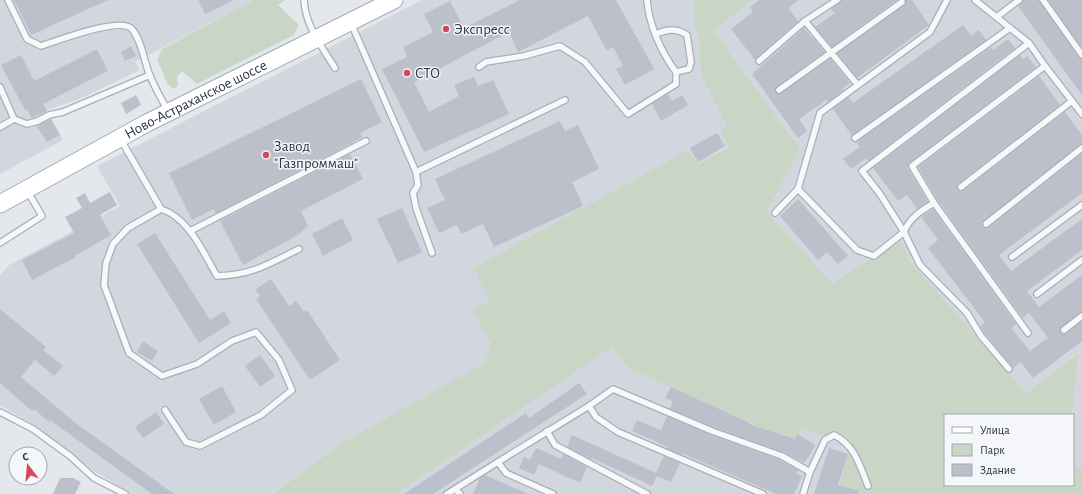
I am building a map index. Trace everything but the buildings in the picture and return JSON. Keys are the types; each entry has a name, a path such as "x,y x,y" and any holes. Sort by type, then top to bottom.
{"main road":[{"name":"Ново-Астраханское шоссе","path":"0,204 168,112 394,0"}],"lane":[{"path":"8,0 26,39 41,46 108,26 125,25 132,29 145,58 150,75 168,112"},
{"path":"304,0 304,10 316,38 336,68"},
{"path":"479,67 486,62 524,56 560,46 585,62 628,114 676,84 676,72 663,54 647,0"},
{"path":"759,61 805,21 837,0"},
{"path":"775,213 798,189 820,112 930,32 947,0"},
{"path":"975,0 998,16 1029,43 1082,114"},
{"path":"998,16 1018,0"},
{"path":"1043,0 1082,55"},
{"path":"779,90 902,2"},
{"path":"350,21 416,172 418,185 413,193 416,208 432,253"},
{"path":"805,21 857,84"},
{"path":"855,138 1010,28"},
{"path":"656,34 667,29 679,30 687,35 691,62 689,70 676,72"},
{"path":"1009,369 981,336 967,313 920,265 904,232 880,194 862,171 1029,43"},
{"path":"1028,333 934,203 912,166 1045,66"},
{"path":"0,87 14,119 27,124 38,121 49,115 64,112 150,75"},
{"path":"416,172 565,100"},
{"path":"961,187 1072,101"},
{"path":"0,127 14,119"},
{"path":"120,138 161,209 171,212 190,231 217,276 237,276 254,272 299,249"},
{"path":"190,231 366,140"},
{"path":"986,224 1082,148"},
{"path":"0,243 42,216 26,189"},
{"path":"798,189 857,250 874,256 904,232 908,223 915,216 934,203"},
{"path":"1012,257 1082,205"},
{"path":"161,209 128,228 113,244 106,263 104,285 129,353 162,376 197,364 232,341 256,332 279,360 292,390 261,415 200,446 186,442 165,410"},
{"path":"1037,294 1082,260"},
{"path":"1064,330 1082,316"},
{"path":"447,494 589,406 613,389 712,431 782,456 810,472"},
{"path":"589,406 596,416 618,432 763,494"},
{"path":"0,412 33,429 70,456 94,478 125,494"},
{"path":"547,431 554,444 647,494"},
{"path":"803,494 810,472 825,440 834,435 842,439 855,452 868,486"},
{"path":"498,462 506,473 554,494"},
{"path":"455,489 460,494"}],"shaded area":[{"path":"0,0 254,0 135,62 140,70 77,100 46,110 63,140 0,174"},
{"path":"422,0 695,0 693,19 699,39 701,74 728,127 720,129 728,146 698,164 688,150 473,268 491,301 472,311 491,344 486,363 340,444 273,494 131,494 94,471 35,426 0,405 0,276 9,265 120,206 97,166"},
{"path":"752,0 1082,0 1082,468 1074,466 1074,414 1072,414 1077,353 1026,395 909,260 901,242 832,283 767,212 800,149 714,31"},
{"path":"613,346 630,369 764,429 787,436 793,442 803,428 850,447 836,494 396,494"}],"green space":[{"path":"254,0 286,0 278,5 299,25 294,35 197,84 182,71 177,77 178,86 173,89 167,83 157,59 162,49"},
{"path":"695,0 752,0 714,31 800,149 767,212 832,283 901,241 909,260 1026,394 1078,353 1072,414 944,414 944,486 1074,486 1074,466 1082,468 1082,494 842,494 839,485 850,447 803,428 793,442 787,436 764,429 630,369 612,347 396,494 273,494 340,444 485,363 491,344 472,311 490,301 473,268 688,150 698,164 728,147 720,129 727,126 701,74 699,39 693,19"}],"place":[{"name":"Экспресс","path":"446,29"},
{"name":"СТО","path":"407,73"},
{"name":"Завод \"Газпроммаш\"","path":"266,155"}]}
